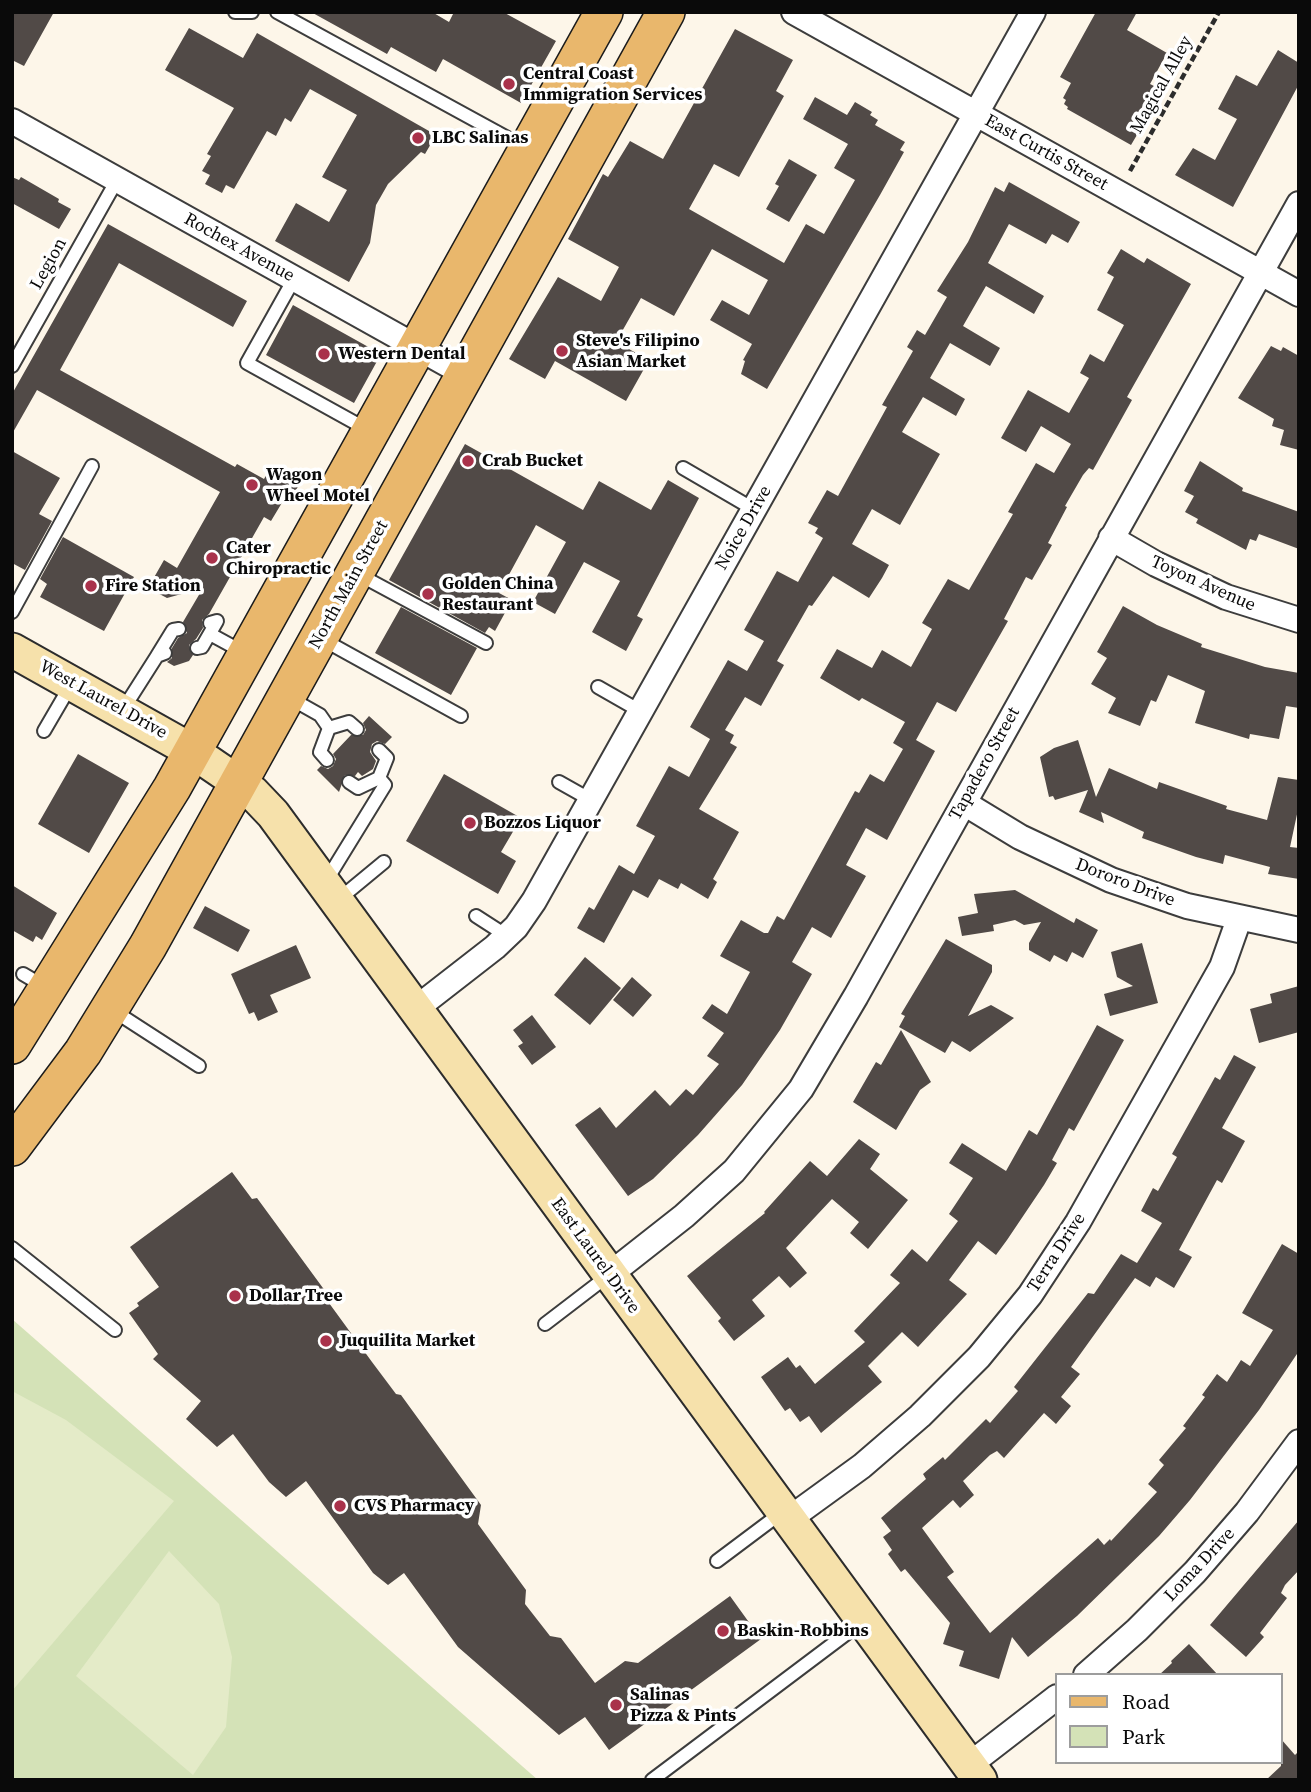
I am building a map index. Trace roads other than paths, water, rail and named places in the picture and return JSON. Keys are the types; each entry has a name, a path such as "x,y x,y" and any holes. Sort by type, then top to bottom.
{"main road":[{"path":"12,1045 36,982 94,907 192,751 604,12"},
{"name":"North Main Street","path":"12,1147 62,1083 110,1009 288,696 666,12"},
{"name":"West Laurel Drive","path":"12,650 192,751"},
{"name":"East Laurel Drive","path":"192,751 239,782 273,814 974,1772"}],"street":[{"name":"East Curtis Street","path":"794,12 822,19 976,114 1299,293"},
{"name":"Noice Drive","path":"414,1010 508,936 534,901 1033,12"},
{"name":"Rochex Avenue","path":"12,121 465,374"},
{"name":"Tapadero Street","path":"609,1275 720,1184 775,1124 813,1070 1299,204"},
{"name":"Toyon Avenue","path":"1111,538 1226,597 1299,620"},
{"name":"Dororo Drive","path":"964,803 1020,837 1111,880 1239,919 1299,930"},
{"name":"Terra Drive","path":"786,1515 862,1466 920,1416 979,1357 1030,1295 1083,1214 1222,967 1239,919"},
{"name":"Loma Drive","path":"1088,1673 1195,1572 1247,1512 1299,1443"},
{"path":"974,1772 1056,1698"}],"lane":[{"path":"235,12 252,12"},
{"path":"277,12 527,149"},
{"name":"Legion","path":"12,366 117,180"},
{"path":"294,279 247,363 371,432"},
{"path":"12,612 92,466"},
{"path":"683,468 755,510"},
{"path":"356,573 486,643"},
{"path":"197,648 202,647 210,628 247,654"},
{"path":"122,710 161,654 173,630 179,629"},
{"path":"320,638 461,716"},
{"path":"44,731 72,683"},
{"path":"598,687 640,711"},
{"path":"288,696 320,715 329,728"},
{"path":"329,728 349,722 357,729"},
{"path":"327,760 320,752 329,728"},
{"path":"349,782 358,789 379,778 387,758 379,750"},
{"path":"330,892 385,785 379,778"},
{"path":"559,782 591,800"},
{"path":"330,892 384,862"},
{"path":"476,916 508,936"},
{"path":"110,1009 199,1066"},
{"path":"12,1248 115,1330"},
{"path":"545,1324 609,1275"},
{"path":"717,1561 786,1515"},
{"path":"652,1780 862,1622"}],"place":[{"name":"Central Coast Immigration Services","path":"509,84"},
{"name":"LBC Salinas","path":"418,138"},
{"name":"Steve's Filipino Asian Market","path":"562,351"},
{"name":"Western Dental","path":"324,354"},
{"name":"Crab Bucket","path":"468,461"},
{"name":"Wagon Wheel Motel","path":"252,485"},
{"name":"Cater Chiropractic","path":"212,558"},
{"name":"Fire Station","path":"91,586"},
{"name":"Golden China Restaurant","path":"428,594"},
{"name":"Bozzos Liquor","path":"470,823"},
{"name":"Dollar Tree","path":"235,1296"},
{"name":"Juquilita Market","path":"326,1341"},
{"name":"CVS Pharmacy","path":"340,1506"},
{"name":"Baskin-Robbins","path":"723,1631"},
{"name":"Salinas Pizza & Pints","path":"616,1705"}]}
